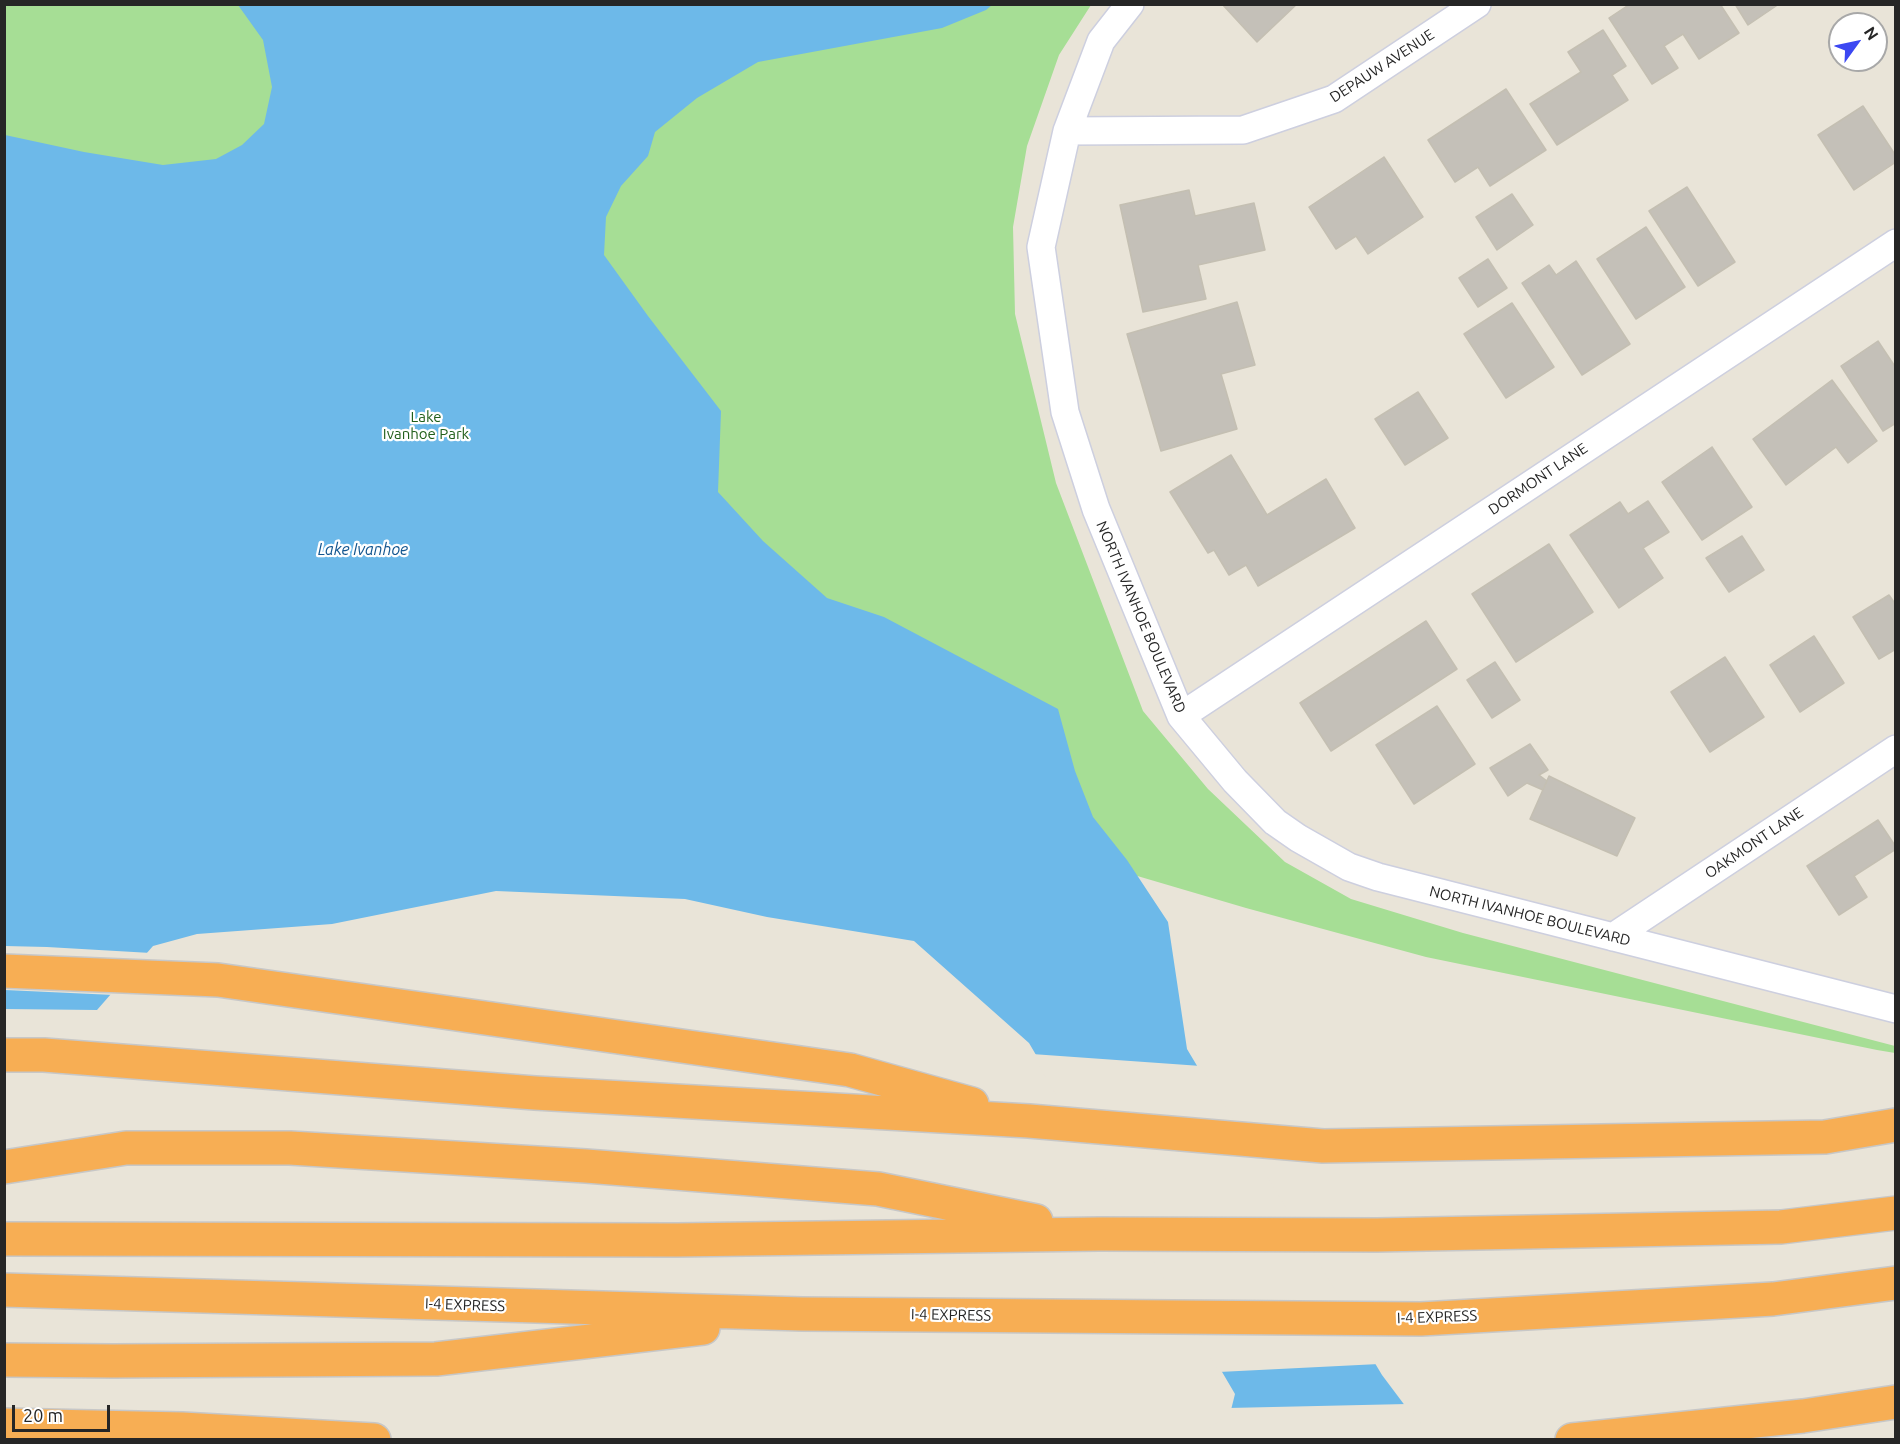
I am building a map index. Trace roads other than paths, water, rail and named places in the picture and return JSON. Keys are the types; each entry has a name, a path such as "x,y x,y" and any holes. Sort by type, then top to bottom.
{"highway":[{"path":"4,971 218,980 850,1070 1029,1121"},
{"path":"4,1055 44,1055 535,1093 1029,1121 1323,1146 1825,1137 1896,1125"},
{"path":"4,1167 126,1148 290,1148 562,1164 878,1189 1099,1234"},
{"path":"4,1239 677,1240 1099,1234 1377,1236 1781,1227 1896,1213"},
{"name":"I-4 EXPRESS","path":"4,1290 821,1314 1421,1318 1773,1299 1896,1283"},
{"path":"4,1360 436,1359 821,1314"},
{"path":"1572,1440 1803,1416 1896,1402"},
{"path":"4,1425 182,1429 374,1440"}],"street":[{"name":"NORTH IVANHOE BOULEVARD","path":"1130,4 1101,41 1067,131 1041,247 1065,412 1096,509 1181,716 1241,788 1275,822 1348,867 1378,877 1896,1009"},
{"name":"DEPAUW AVENUE","path":"1067,131 1243,130 1334,99 1477,4"},
{"name":"DORMONT LANE","path":"1181,716 1896,243"},
{"name":"OAKMONT LANE","path":"1613,937 1896,749"}],"water":[{"name":"Lake Ivanhoe","path":"238,5 992,5 986,10 942,28 758,62 697,98 655,132 648,156 621,186 606,217 604,255 721,411 718,492 763,541 827,598 884,617 1058,709 1075,771 1093,817 1127,860 1168,922 1187,1049 1382,1375 1430,1439 1229,1418 1235,1394 1029,1043 914,941 767,917 685,899 496,891 332,924 197,934 153,946 97,1010 5,1009 5,135 84,152 163,165 216,159 242,145 264,124 272,87 263,40"}],"park label":[{"name":"Lake Ivanhoe Park","path":"426,426"}]}
